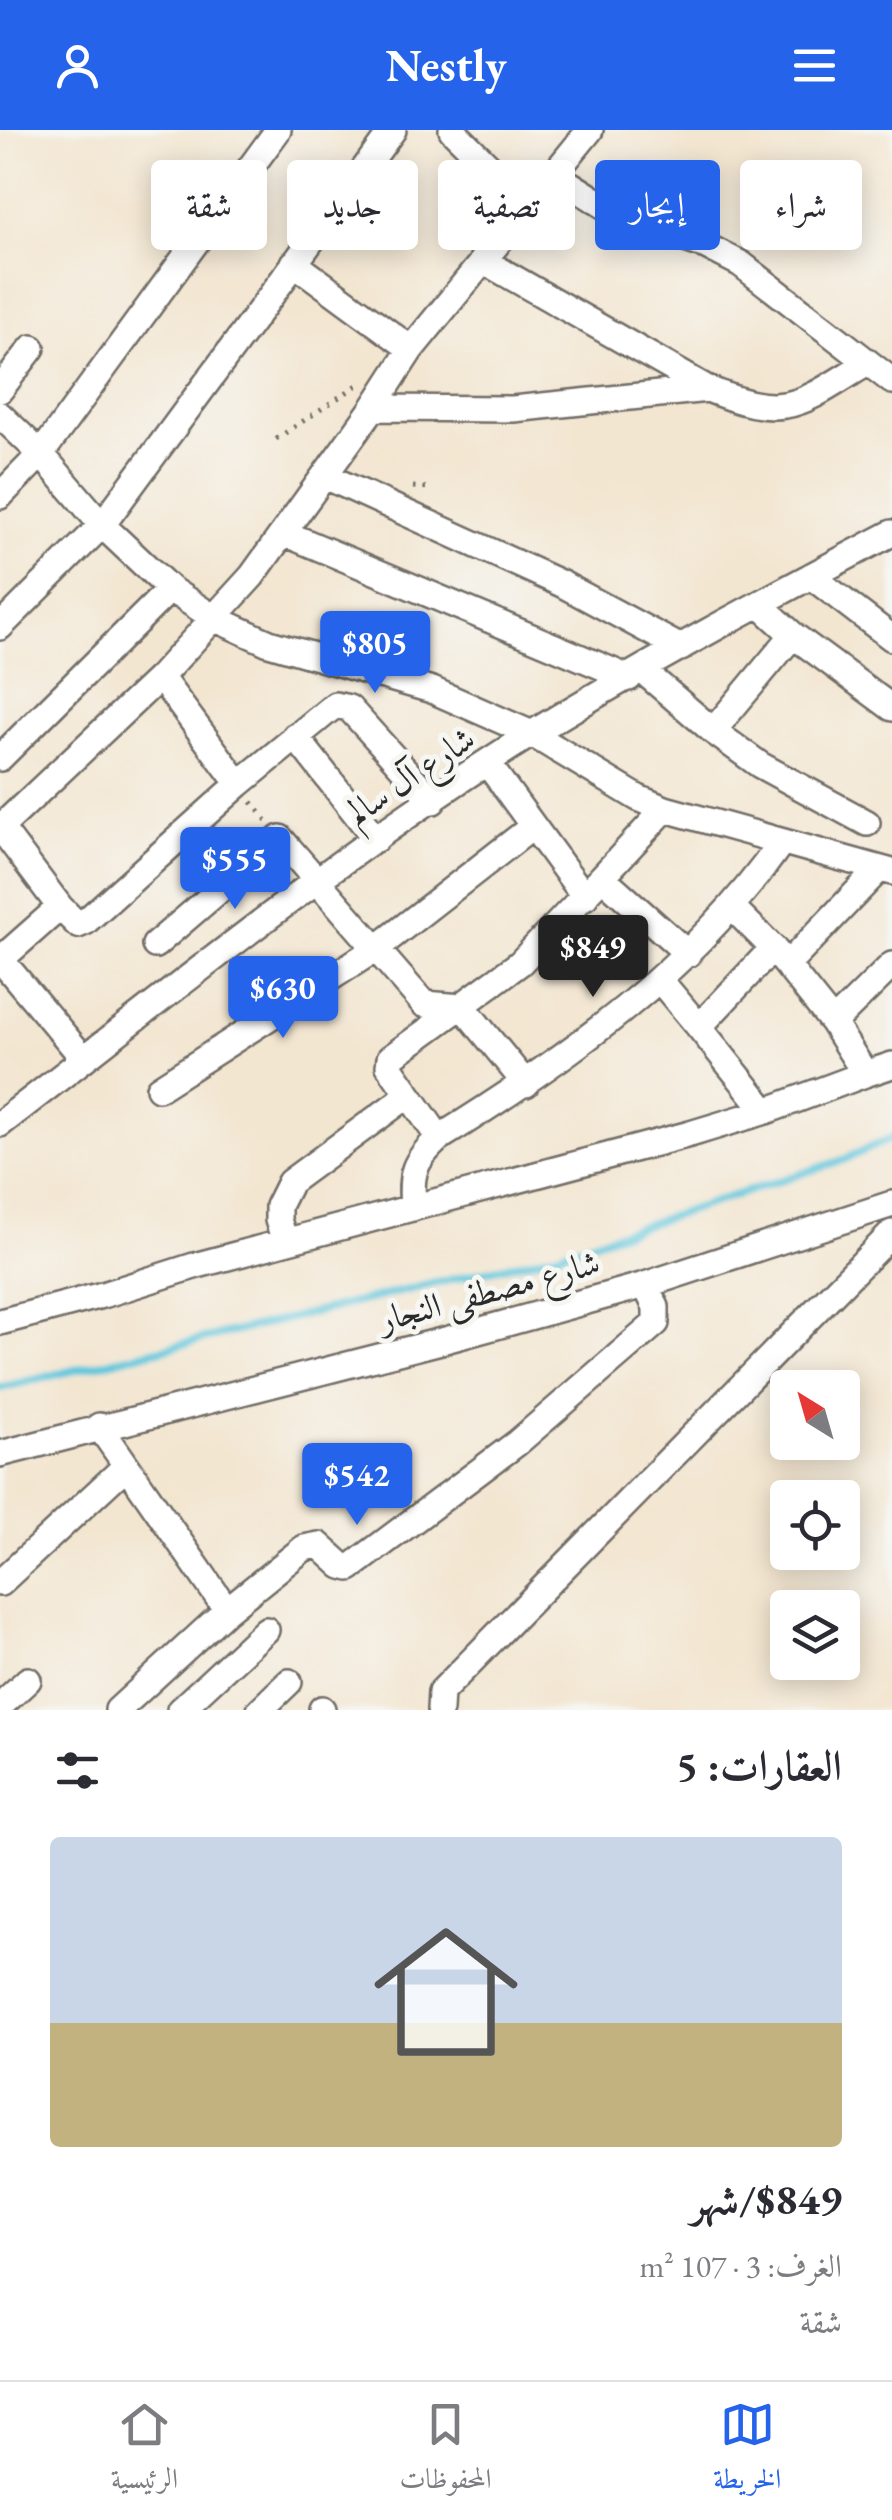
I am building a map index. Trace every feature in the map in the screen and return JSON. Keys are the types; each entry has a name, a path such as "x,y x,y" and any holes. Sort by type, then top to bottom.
{"street":[{"path":"0,496 41,454 278,130"},
{"path":"0,627 102,525 393,130"},
{"path":"452,130 482,160"},
{"path":"565,160 590,130"},
{"path":"575,187 627,220 706,246 741,264 892,381"},
{"path":"433,801 342,704 329,708 238,784 84,922 73,921 60,907 0,827 160,677 252,576 411,349 491,250"},
{"path":"482,260 708,389 744,404 779,408 815,395 866,363"},
{"path":"294,262 411,349"},
{"path":"0,390 32,348"},
{"path":"373,408 514,409 708,389"},
{"path":"0,414 41,454 102,525 170,588 214,618 269,642 432,690 532,734 638,798 664,809 886,871"},
{"path":"325,476 562,584 682,648"},
{"path":"284,533 636,674 760,765 867,822"},
{"name":"شارع آل سالم","path":"0,1124 318,880 532,734 892,534"},
{"path":"811,576 892,638"},
{"path":"0,758 170,588"},
{"path":"760,604 793,634 892,708"},
{"path":"713,731 793,634"},
{"path":"160,677 238,784"},
{"path":"295,736 376,839"},
{"path":"488,764 585,897"},
{"path":"439,1138 392,1074 390,1058 520,963 664,809"},
{"path":"159,1088 377,948 532,827"},
{"path":"155,945 280,838 424,1004 463,1007 526,1084"},
{"path":"413,1208 414,1169 439,1138 592,1037 688,954 734,908 780,843"},
{"path":"699,1027 886,871"},
{"path":"602,877 688,954"},
{"path":"60,907 0,960 84,1059"},
{"path":"734,908 780,956 833,1023 865,1074"},
{"path":"833,1023 892,966"},
{"path":"659,979 766,1111"},
{"path":"0,1322 766,1111 892,1065"},
{"path":"285,1242 278,1206 290,1182 408,1096"},
{"name":"شارع مصطفى النجار","path":"0,1454 449,1339 645,1284 892,1204"},
{"path":"440,1710 441,1692 892,1233"},
{"path":"118,1710 227,1610 304,1548 319,1545 350,1568 517,1442 656,1322 656,1308 645,1284"},
{"path":"98,1426 227,1610"},
{"path":"0,1584 126,1466"},
{"path":"180,1710 266,1630"},
{"path":"0,1706 28,1680"},
{"path":"260,1710 289,1682"}],"path":[{"path":"276,439 366,379"},
{"path":"238,784 280,838"}],"waterway":[{"path":"0,1388 553,1255 843,1160 892,1138"}]}
